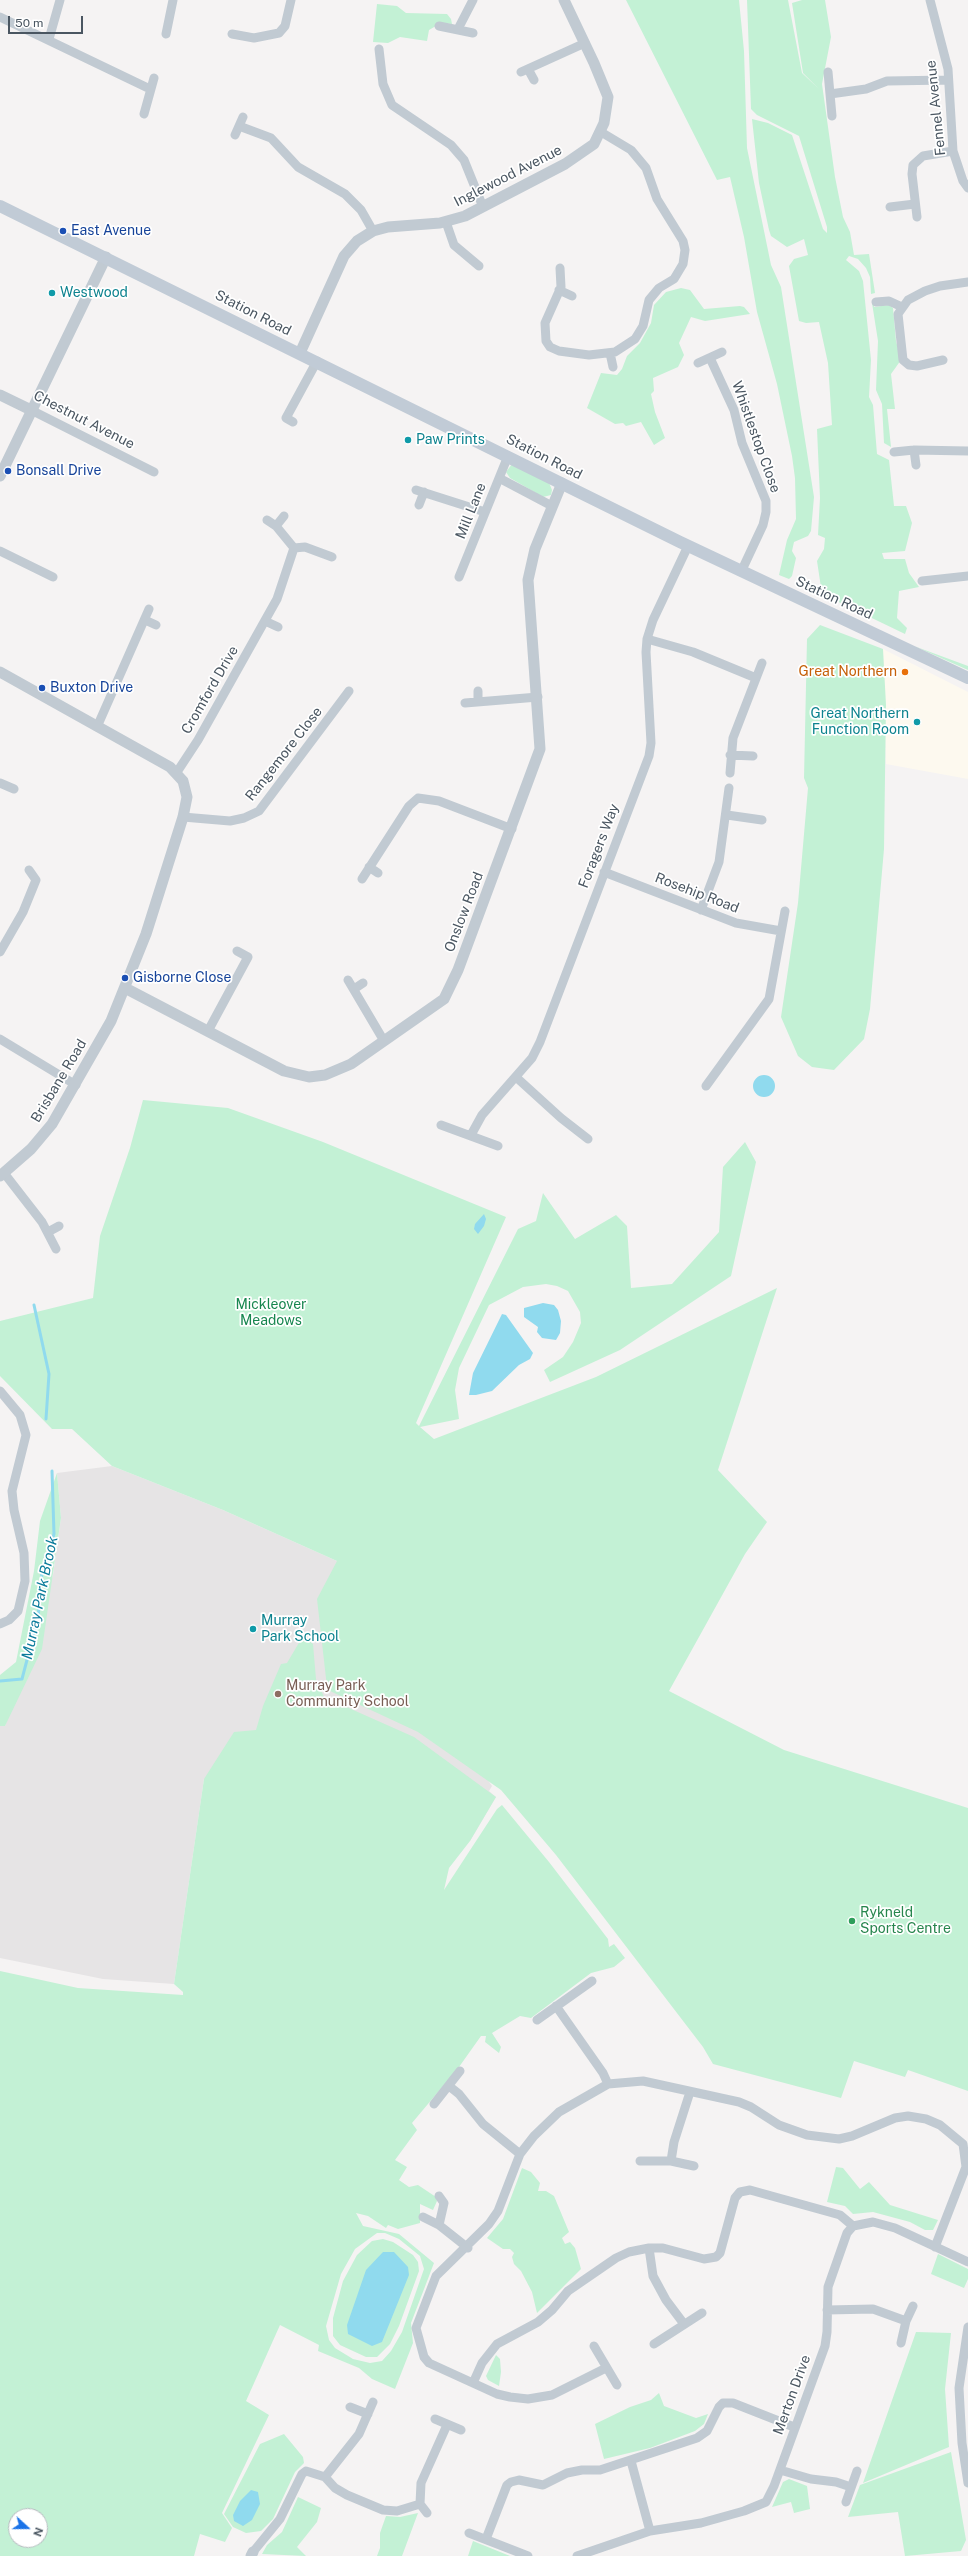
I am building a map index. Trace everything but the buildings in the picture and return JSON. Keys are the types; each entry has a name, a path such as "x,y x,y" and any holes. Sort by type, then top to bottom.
{"main road":[{"name":"Station Road","path":"0,206 317,361 741,572 968,678"}],"street":[{"path":"49,39 60,0"},
{"path":"166,34 173,0"},
{"path":"232,34 254,38 279,33 285,26 291,0"},
{"path":"458,29 473,0"},
{"name":"Inglewood Avenue","path":"300,353 344,256 352,246 373,231 396,226 446,222 483,207 575,158 594,144 601,132 607,110 608,97 585,43 564,0"},
{"name":"Fennel Avenue","path":"930,0 945,56 953,151 963,181 968,188"},
{"path":"0,17 49,39 150,89"},
{"path":"439,26 473,33"},
{"path":"534,80 525,71 585,43"},
{"path":"379,49 383,84 392,105 451,145 464,160 483,207"},
{"path":"828,72 832,116"},
{"path":"144,114 154,78"},
{"path":"830,94 866,89 887,81 948,80"},
{"path":"243,117 237,131 271,138 298,167 345,194 361,210 373,231"},
{"path":"560,268 561,284 545,323 547,344 554,349 571,354 589,356 610,353 622,348 638,335 649,300 656,292 678,275 683,264 685,250 681,236 657,199 649,174 642,162 631,150 601,132"},
{"path":"917,218 912,174 913,165 923,156 953,151"},
{"path":"890,207 915,204"},
{"path":"446,222 454,245 479,266"},
{"path":"0,476 106,257"},
{"path":"943,360 917,366 909,365 903,360 897,318 902,307 908,300 925,291 940,286 968,282"},
{"path":"559,290 572,296"},
{"path":"876,302 889,301 902,307"},
{"path":"698,363 722,352"},
{"path":"610,353 613,367"},
{"name":"Whistlestop Close","path":"710,358 734,410 742,444 766,501 763,525 741,572"},
{"path":"293,422 286,418 317,361"},
{"name":"Chestnut Avenue","path":"0,395 154,472"},
{"path":"914,450 916,465"},
{"path":"894,452 914,450 968,451"},
{"name":"Mill Lane","path":"459,577 508,456"},
{"path":"499,478 552,506"},
{"name":"Onslow Road","path":"126,988 284,1071 310,1076 334,1073 438,1005 448,993 512,829 540,749 538,697 528,580 532,559 562,483"},
{"path":"419,505 420,491 485,512"},
{"path":"276,526 284,516"},
{"path":"267,520 276,526 294,548 305,547 332,557"},
{"name":"Foragers Way","path":"471,1134 482,1115 517,1078 532,1058 540,1042 649,756 651,743 646,652 647,639 653,620 688,546"},
{"name":"Cromford Drive","path":"177,772 198,740 277,599 294,548"},
{"path":"0,551 53,577"},
{"path":"922,581 968,576"},
{"path":"97,727 149,609"},
{"path":"145,620 156,625"},
{"path":"265,621 278,627"},
{"path":"647,639 693,652 756,678"},
{"path":"730,773 730,755 733,738 762,663"},
{"path":"0,672 177,772 183,781 187,797 183,817 146,934 126,988"},
{"path":"478,690 478,701"},
{"name":"Rangemore Close","path":"183,817 230,821 244,818 259,811 349,691"},
{"path":"466,703 538,697"},
{"path":"730,755 753,756"},
{"path":"0,783 14,789"},
{"path":"701,910 719,862 727,815 729,788"},
{"path":"362,879 409,806 418,798 434,799 512,829"},
{"path":"727,815 762,820"},
{"path":"370,867 378,873"},
{"path":"0,952 23,912 36,880 28,870"},
{"name":"Rosehip Road","path":"604,872 736,923 781,931"},
{"path":"706,1086 769,998 785,911"},
{"path":"208,1031 248,957 237,951"},
{"path":"348,980 384,1041"},
{"path":"354,989 362,983"},
{"name":"Brisbane Road","path":"2,1175 42,1137 76,1085 103,1037 126,988"},
{"path":"0,1039 76,1085"},
{"path":"517,1078 561,1118 588,1139"},
{"path":"441,1125 471,1134 498,1146"},
{"path":"2,1175 48,1232 56,1249"},
{"path":"48,1232 59,1226"},
{"path":"0,1391 20,1415 26,1435 12,1491 14,1510 24,1553 24,1589 16,1615 0,1624"},
{"path":"537,2020 592,1981"},
{"path":"556,2006 603,2072 608,2084"},
{"path":"434,2104 460,2071"},
{"path":"606,2368 562,2391 528,2398 497,2394 429,2363 424,2357 416,2328 436,2276 468,2248 498,2211 520,2154 534,2136 559,2112 608,2084 643,2081 738,2102 752,2107 791,2131 807,2135 839,2138 852,2136 895,2118 908,2116 926,2119 940,2125 963,2144 966,2167 935,2247"},
{"path":"449,2086 459,2094 483,2124 520,2154"},
{"path":"671,2161 674,2142 690,2092"},
{"path":"640,2161 671,2161 694,2166"},
{"path":"473,2383 482,2363 497,2344 538,2322 552,2310 568,2291 604,2264 629,2252 649,2248 663,2248 704,2259 716,2257 720,2253 735,2198 740,2192 750,2190 840,2215 853,2226 873,2222 895,2228 968,2262"},
{"path":"439,2196 444,2204 440,2225"},
{"path":"423,2217 440,2225 468,2248"},
{"name":"Merton Drive","path":"577,2556 650,2531 701,2523 759,2507 770,2496 826,2340 828,2287 847,2233 853,2226"},
{"path":"649,2248 653,2276 666,2300 684,2324"},
{"path":"901,2343 906,2321 913,2306"},
{"path":"827,2310 873,2309 906,2321"},
{"path":"654,2344 702,2313"},
{"path":"968,2327 959,2388 960,2429 968,2483"},
{"path":"594,2346 617,2385"},
{"path":"325,2477 359,2434 373,2402"},
{"path":"486,2539 507,2485 511,2482 519,2480 543,2485 567,2473 600,2470 631,2461 707,2432 719,2407 728,2402 794,2427"},
{"path":"350,2407 368,2414"},
{"path":"435,2419 460,2430"},
{"path":"427,2513 420,2504 421,2483 448,2425"},
{"path":"631,2461 650,2531"},
{"path":"780,2470 811,2479 836,2482 851,2488"},
{"path":"252,2554 280,2519 302,2474 306,2471 325,2477 335,2488 347,2495 382,2510 397,2511 420,2504"},
{"path":"846,2502 858,2471"},
{"path":"469,2533 528,2556"}],"shaded area":[{"path":"883,649 968,692 968,779 886,764"},
{"name":"Murray Park Community School","path":"112,1466 223,1510 337,1561 492,1786 489,1791 496,1797 470,1841 204,1779 174,1984 103,1979 0,1958 0,1726 5,1726 53,1575 61,1518 57,1473"}],"green space":[{"path":"626,0 739,0 744,51 747,148 771,265 781,287 814,497 811,531 808,536 794,542 792,551 796,558 792,576 789,579 779,575 787,540 796,519 795,478 792,456 777,384 757,312 744,237 730,177 717,180"},
{"path":"747,0 788,0 802,73 819,89 803,73 792,3 802,0 825,0 831,37 822,84 835,177 843,217 850,232 854,255 869,254 875,293 871,294 870,277 866,268 858,259 849,256 846,260 859,271 863,281 871,360 869,397 873,405 877,454 889,460 894,506 906,506 912,523 905,551 882,553 884,559 905,559 909,573 919,587 899,591 897,618 907,628 905,634 822,594 817,561 824,549 825,538 818,535 820,498 817,429 832,425 828,363 819,322 806,323 799,321 789,266 794,259 808,255 804,239 787,247 771,236 769,230 759,183 752,119 768,123 792,135 823,229 827,233 827,227 799,136 757,115 751,109"},
{"path":"377,4 397,6 406,13 447,14 451,19 452,24 441,23 429,30 427,41 400,37 388,43 373,42"},
{"path":"681,288 690,290 704,309 740,306 744,307 750,314 705,321 691,317 679,343 684,355 678,367 653,378 654,391 651,394 655,412 665,438 654,445 641,422 626,426 623,423 615,424 587,408 601,373 617,375 622,369 627,356 640,343 651,323 654,305 666,292"},
{"path":"872,303 874,303 874,307 889,305 893,308 896,341 901,360 891,374 895,409 887,409 891,447 884,443 882,404 876,390 878,341"},
{"path":"512,464 548,480 552,490 551,495 543,497 510,478 506,472"},
{"path":"820,625 883,649 886,705 884,849 870,1009 864,1039 834,1070 812,1067 798,1056 781,1017 798,903 808,788 804,778 807,639"},
{"path":"914,646 968,666 968,670"},
{"name":"Mickleover Meadows","path":"143,1100 228,1108 323,1142 506,1217 416,1423 419,1426 518,1229 536,1221 543,1193 575,1239 616,1215 627,1226 631,1288 672,1284 719,1232 723,1167 745,1142 756,1162 731,1276 620,1350 550,1382 544,1370 563,1357 573,1342 581,1323 580,1312 568,1291 557,1286 546,1284 523,1287 489,1305 459,1368 455,1390 459,1419 420,1427 434,1439 596,1377 777,1288 718,1470 767,1522 745,1554 669,1691 784,1750 968,1808 968,2091 908,2070 905,2077 854,2061 841,2098 713,2064 703,2047 556,1855 501,1790 418,1732 330,1691 327,1687 317,1599 337,1561 223,1510 112,1466 72,1429 52,1429 0,1376 0,1321 93,1298 100,1236 130,1148"},
{"path":"57,1473 61,1518 42,1649 5,1726 0,1726 0,1675 16,1662 34,1571 40,1521"},
{"path":"303,1636 313,1644 316,1679 324,1697 414,1737 496,1797 470,1841 449,1868 444,1890 497,1809 502,1805 549,1862 608,1939 609,1947 614,1944 625,1958 614,1967 591,1973 531,2018 520,2016 492,2033 501,2047 499,2053 485,2042 486,2036 481,2036 459,2067 412,2123 417,2130 395,2160 407,2167 399,2180 409,2187 418,2185 436,2197 437,2201 433,2210 420,2204 420,2223 398,2229 388,2225 386,2228 368,2216 356,2213 363,2226 399,2234 434,2263 411,2323 413,2343 395,2389 372,2379 359,2368 318,2351 319,2345 280,2325 246,2401 269,2415 222,2513 232,2528 225,2542 200,2534 194,2556 0,2556 0,1971 78,1988 183,1995 183,1992 174,1984 204,1779 234,1732 256,1730 263,1706 281,1664 287,1663","holes":["377,2233 385,2233 399,2239 420,2256 424,2269 402,2332 391,2351 382,2361 370,2363 353,2359 335,2348 329,2340 326,2326 341,2274 355,2249"]},
{"path":"836,2167 843,2168 860,2189 869,2182 890,2205 938,2220 933,2230 925,2230 910,2222 873,2212 853,2214 845,2206 827,2202"},
{"path":"522,2168 531,2172 540,2183 538,2191 546,2191 554,2196 569,2232 562,2238 565,2244 570,2242 575,2248 581,2269 537,2313 532,2292 521,2271 514,2264 512,2257 514,2253 510,2249 503,2249 487,2238 503,2219"},
{"path":"383,2239 393,2242 413,2255 418,2262 419,2271 399,2326 390,2344 377,2357 366,2357 340,2345 333,2336 333,2318 343,2281 357,2255 372,2241"},
{"path":"938,2254 968,2269 968,2279 964,2288 931,2274"},
{"path":"916,2332 951,2333 945,2389 949,2447 863,2483"},
{"path":"496,2355 500,2359 501,2372 499,2386 488,2380 486,2376"},
{"path":"659,2393 664,2406 696,2418 708,2414 704,2424 695,2431 650,2448 604,2459 595,2424 630,2407 651,2400"},
{"path":"284,2434 303,2457 304,2463 295,2472 273,2519 261,2531 246,2533 233,2527 224,2514 260,2444"},
{"path":"951,2452 966,2540 961,2551 905,2556 898,2512 848,2517 860,2485"},
{"path":"789,2479 807,2486 810,2509 794,2513 791,2502 772,2507 783,2482"},
{"path":"298,2497 321,2508 317,2522 297,2547 306,2556 262,2554 267,2545 282,2532"},
{"path":"418,2513 402,2556 377,2556 380,2548 380,2533 386,2516 400,2517"},
{"path":"473,2541 510,2556 468,2556"}],"water":[{"path":"764,1075 772,1078 775,1086 772,1094 764,1097 756,1094 753,1086 756,1078"},
{"path":"484,1214 486,1219 484,1226 478,1234 474,1229 475,1224"},
{"path":"543,1303 554,1305 558,1310 561,1321 560,1333 556,1340 542,1338 537,1332 538,1327 524,1317 524,1308"},
{"path":"502,1314 506,1315 533,1353 530,1359 519,1365 492,1391 469,1395 473,1373"},
{"path":"383,2252 394,2252 408,2267 409,2275 382,2342 372,2346 348,2334 347,2325 366,2270"},
{"path":"251,2490 258,2492 260,2504 252,2520 243,2526 234,2521 233,2515 240,2501"}],"waterway":[{"name":"Murray Park Brook","path":"34,1305 49,1374 46,1419"},
{"name":"Murray Park Brook","path":"0,1681 22,1679 38,1618 42,1572 54,1534 52,1471"}],"place":[{"name":"East Avenue","path":"63,231"},
{"name":"Westwood","path":"52,293"},
{"name":"Paw Prints","path":"408,440"},
{"name":"Bonsall Drive","path":"8,471"},
{"name":"Great Northern","path":"905,672"},
{"name":"Buxton Drive","path":"42,688"},
{"name":"Great Northern Function Room","path":"917,722"},
{"name":"Gisborne Close","path":"125,978"},
{"name":"Murray Park School","path":"253,1629"},
{"name":"Murray Park Community School","path":"278,1694"},
{"name":"Rykneld Sports Centre","path":"852,1921"}]}
